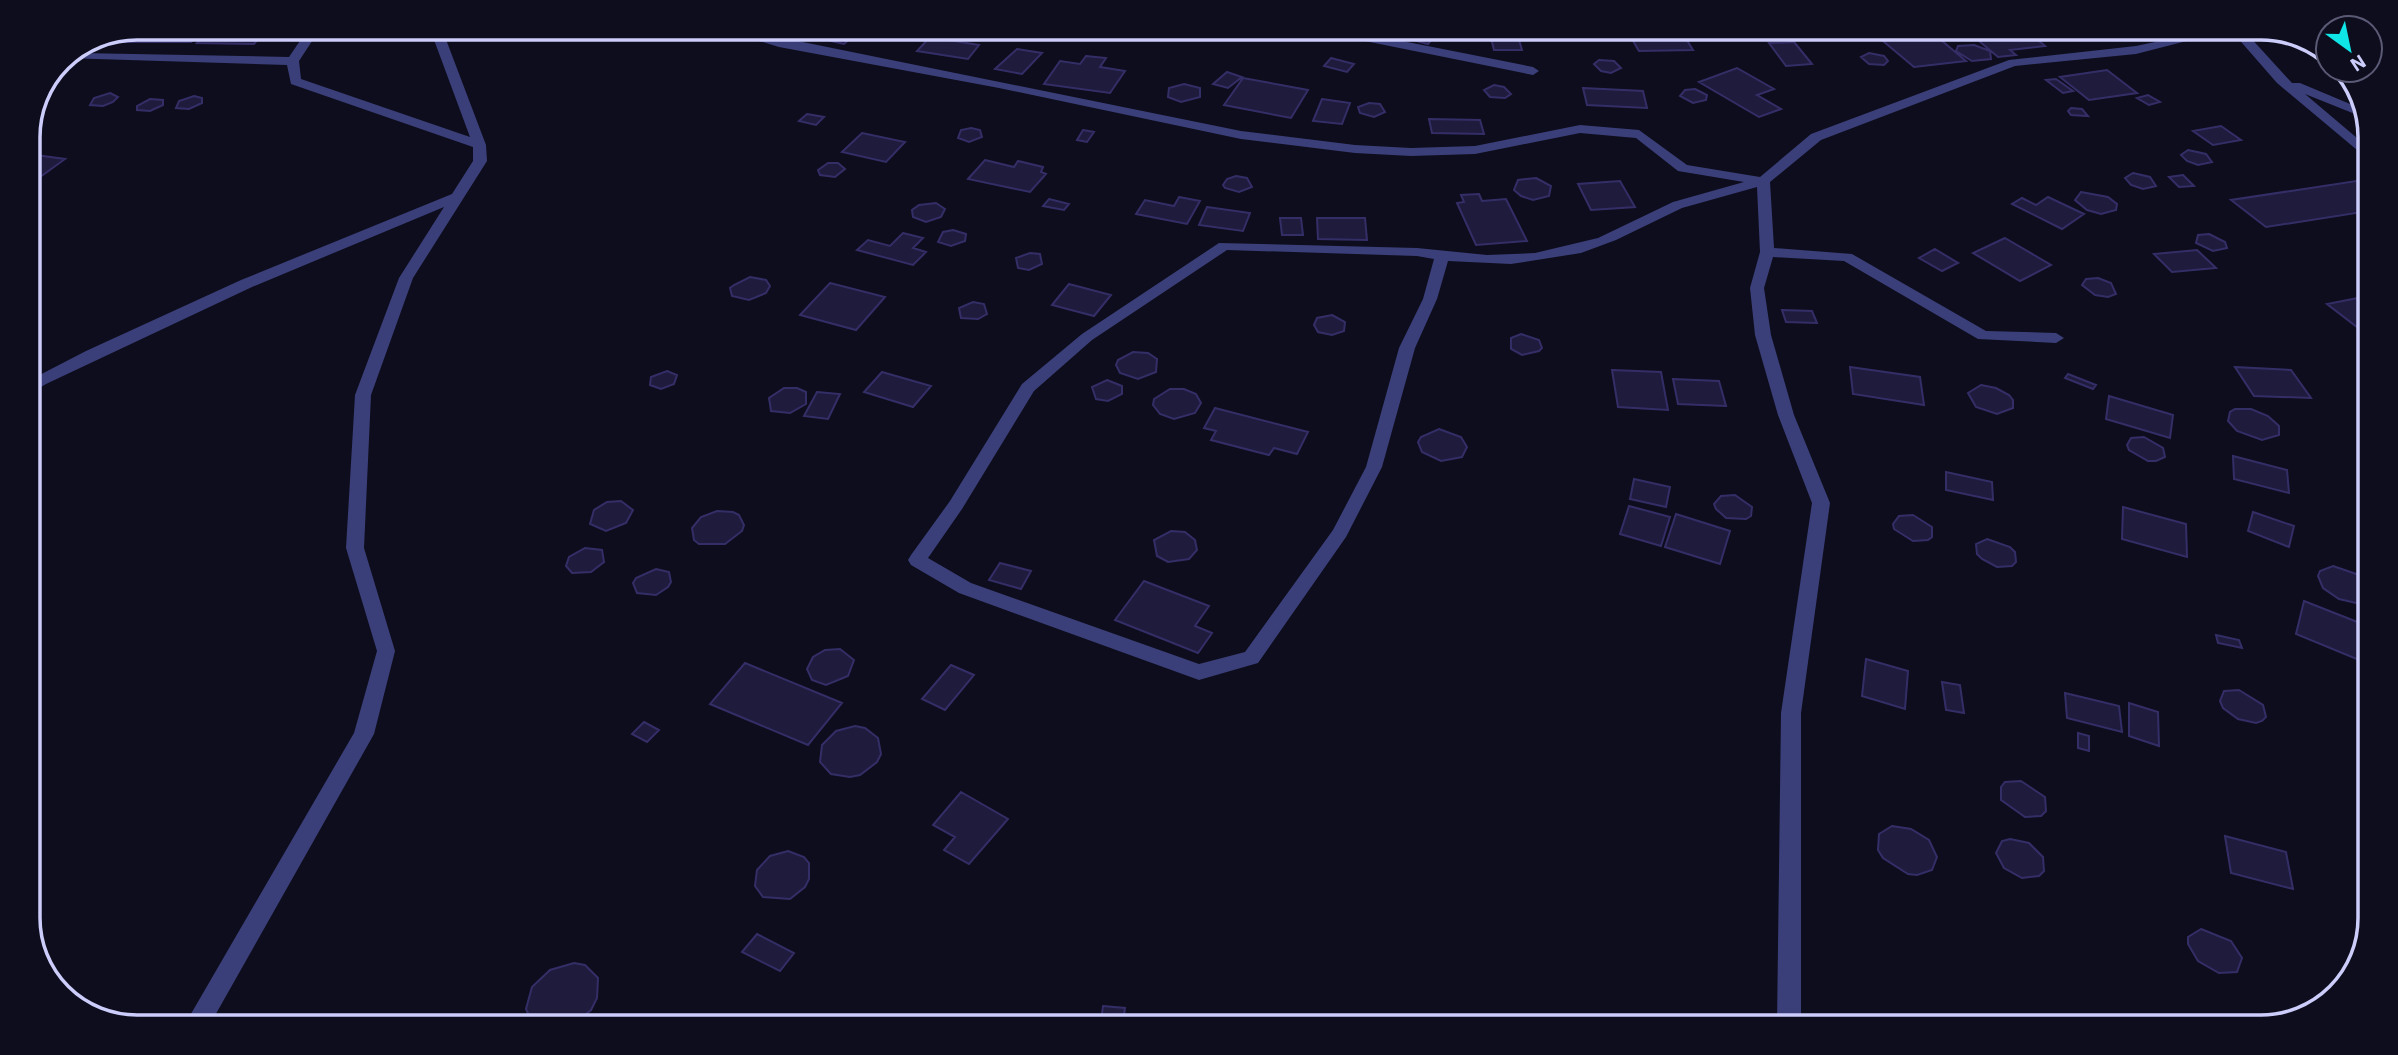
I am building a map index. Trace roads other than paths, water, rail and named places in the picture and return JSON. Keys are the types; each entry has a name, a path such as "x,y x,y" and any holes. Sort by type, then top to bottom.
{"street":[{"path":"307,40 293,61 295,81 478,145"},
{"path":"202,1015 364,734 386,651 355,548 363,395 406,278 480,161 478,145 440,40"},
{"path":"767,40 1241,135 1355,149 1411,152 1475,150 1580,129 1639,134 1683,168 1763,181"},
{"path":"1380,40 1533,71"},
{"path":"1442,257 1430,299 1407,348 1374,467 1340,533 1251,658 1199,672 965,588 917,560 956,505 1028,388 1087,338 1224,246 1417,252 1442,257 1506,260 1552,254 1600,242 1667,210 1763,181 1816,136 2013,63 2136,50 2182,40"},
{"path":"2246,40 2281,80 2358,146"},
{"path":"85,56 293,61"},
{"path":"2281,80 2354,110"},
{"path":"1763,181 1767,252 1757,288 1763,335 1786,415 1821,503 1791,713 1789,1015"},
{"path":"40,380 185,309 315,251 457,197"},
{"path":"1767,252 1847,257 1983,336 2056,338"}]}
